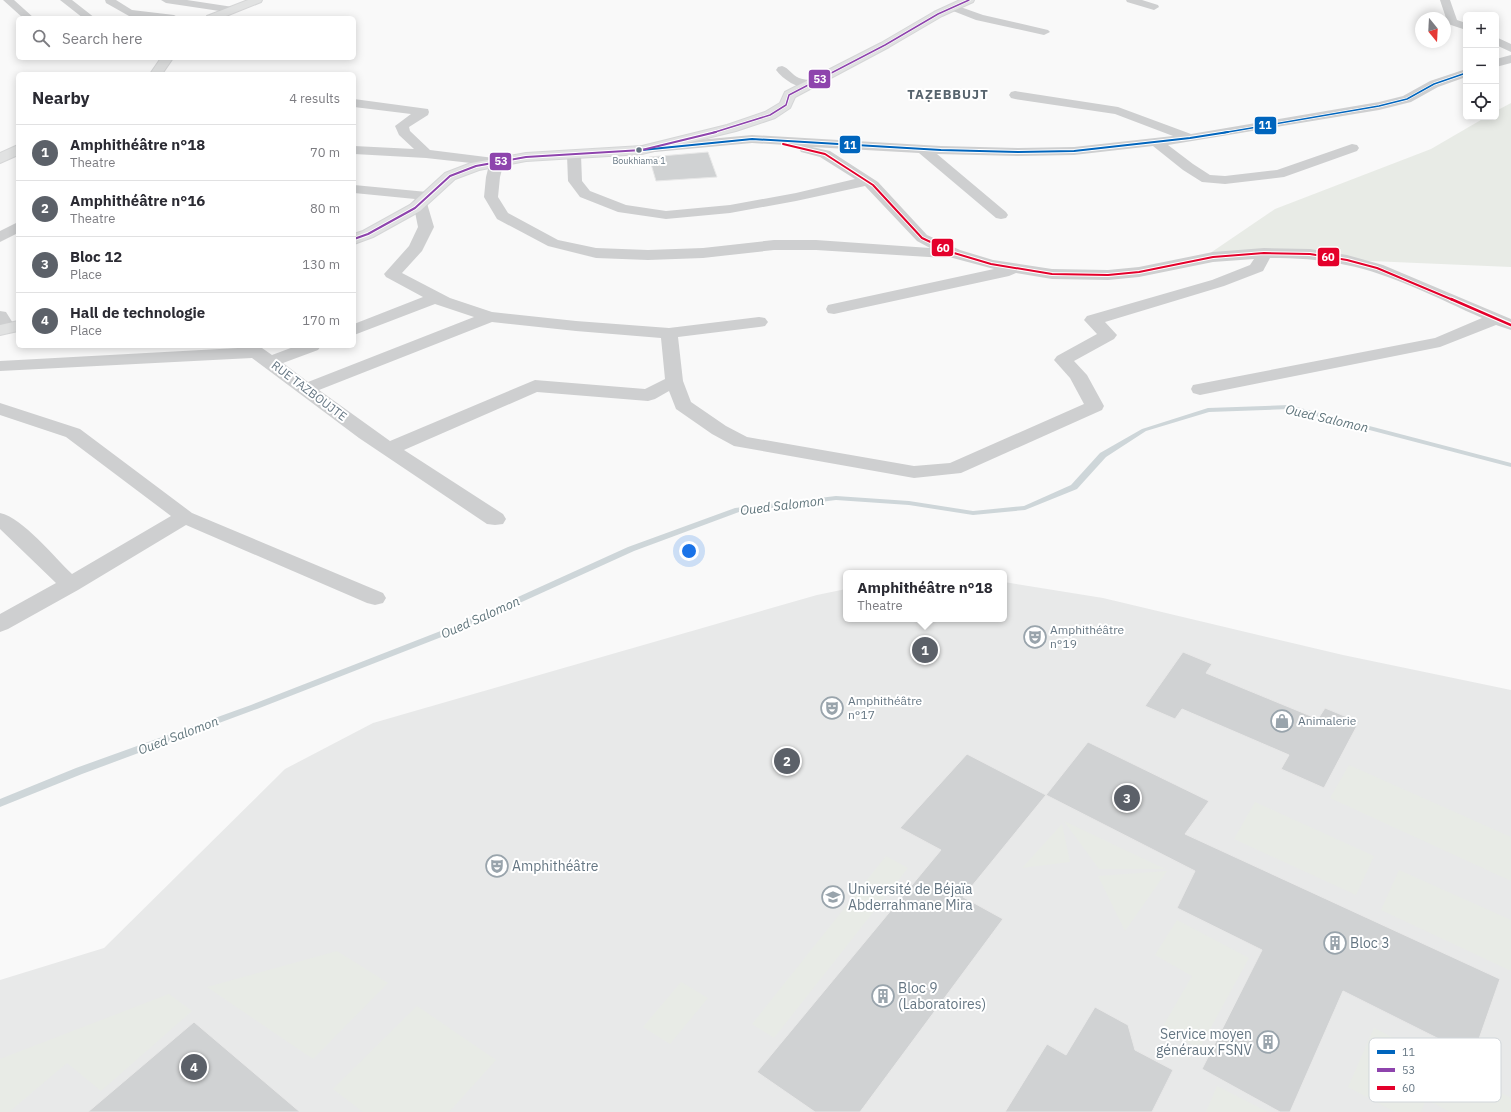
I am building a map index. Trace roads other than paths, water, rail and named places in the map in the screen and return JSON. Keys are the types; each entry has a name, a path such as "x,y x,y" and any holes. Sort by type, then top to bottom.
{"street":[{"path":"8,0 28,16"},
{"path":"65,0 87,16"},
{"path":"166,0 233,10"},
{"path":"216,16 257,0"},
{"path":"642,150 731,128 770,115 786,105 789,96 952,7 969,0"},
{"path":"1131,0 1154,7"},
{"path":"1445,0 1452,22 1463,27"},
{"path":"110,1 130,13 156,16"},
{"path":"952,7 980,18 1044,32"},
{"path":"1499,37 1511,49"},
{"path":"1499,62 1511,59"},
{"path":"157,72 166,60"},
{"path":"782,70 794,80 811,85"},
{"path":"356,238 414,208 450,176 476,166 526,157 642,150 752,139 923,149 1018,152 1074,151 1190,138 1379,106 1407,99 1434,84 1463,74"},
{"path":"1015,95 1118,112 1190,138"},
{"path":"356,103 423,112 402,126 404,132 426,154"},
{"path":"752,139 800,147 825,154 873,185 895,207 922,238 954,253 991,264 1052,274 1116,274 1140,272 1213,257 1264,253 1310,254 1347,260 1377,268 1427,288 1503,322"},
{"path":"1156,142 1188,167 1207,178 1225,180 1279,174 1352,148"},
{"path":"923,149 1001,215"},
{"path":"0,159 16,150"},
{"path":"356,150 426,154 497,162"},
{"path":"574,155 576,181 585,194 623,209 666,215 730,209 796,197 867,181"},
{"path":"497,162 493,177 491,197 502,216 553,243 596,253 648,255 703,253 774,245 816,245 881,250 954,253"},
{"path":"356,189 424,199"},
{"path":"424,199 426,227 416,248 392,274 444,302 490,317 576,326 669,333 759,322"},
{"path":"0,237 16,229"},
{"path":"389,449 535,386 648,395 684,405 719,430 741,442 914,472 954,469 1094,406 1078,375 1063,360 1108,335 1093,320 1218,283 1257,268 1264,253"},
{"path":"834,309 1018,269"},
{"path":"356,329 436,298"},
{"path":"306,389 490,317"},
{"path":"1200,390 1440,342 1503,322"},
{"path":"669,333 674,381 684,405"},
{"path":"270,362 307,348"},
{"name":"RUE TAZBOUJTE","path":"0,366 256,352 389,449 495,518"},
{"path":"648,395 674,381"},
{"path":"0,409 73,433 185,517 374,598"},
{"path":"0,624 70,585 185,517"},
{"path":"0,519 12,527 70,585"}],"waterway":[{"name":"Oued Salomon","path":"0,803 79,771 254,707 459,627 631,549 738,510 836,498 909,503 973,513 1025,508 1074,487 1103,455 1144,430 1208,410 1289,407 1511,465"}],"place":[{"name":"Boukhiama 1","path":"639,150"},
{"name":"Amphithéâtre n°19","path":"1035,637"},
{"name":"Amphithéâtre n°18","path":"925,650"},
{"name":"Amphithéâtre n°17","path":"832,708"},
{"name":"Animalerie","path":"1282,721"},
{"name":"Amphithéâtre n°16","path":"787,761"},
{"name":"Bloc 12","path":"1127,798"},
{"name":"Amphithéâtre","path":"497,866"},
{"name":"Université de Béjaïa Abderrahmane Mira","path":"833,897"},
{"name":"Bloc 3","path":"1335,943"},
{"name":"Bloc 9 (Laboratoires)","path":"883,996"},
{"name":"Service moyen généraux FSNV","path":"1268,1042"},
{"name":"Hall de technologie","path":"194,1067"}],"district":[{"name":"TAẒEBBUJT","path":"948,94"}]}
